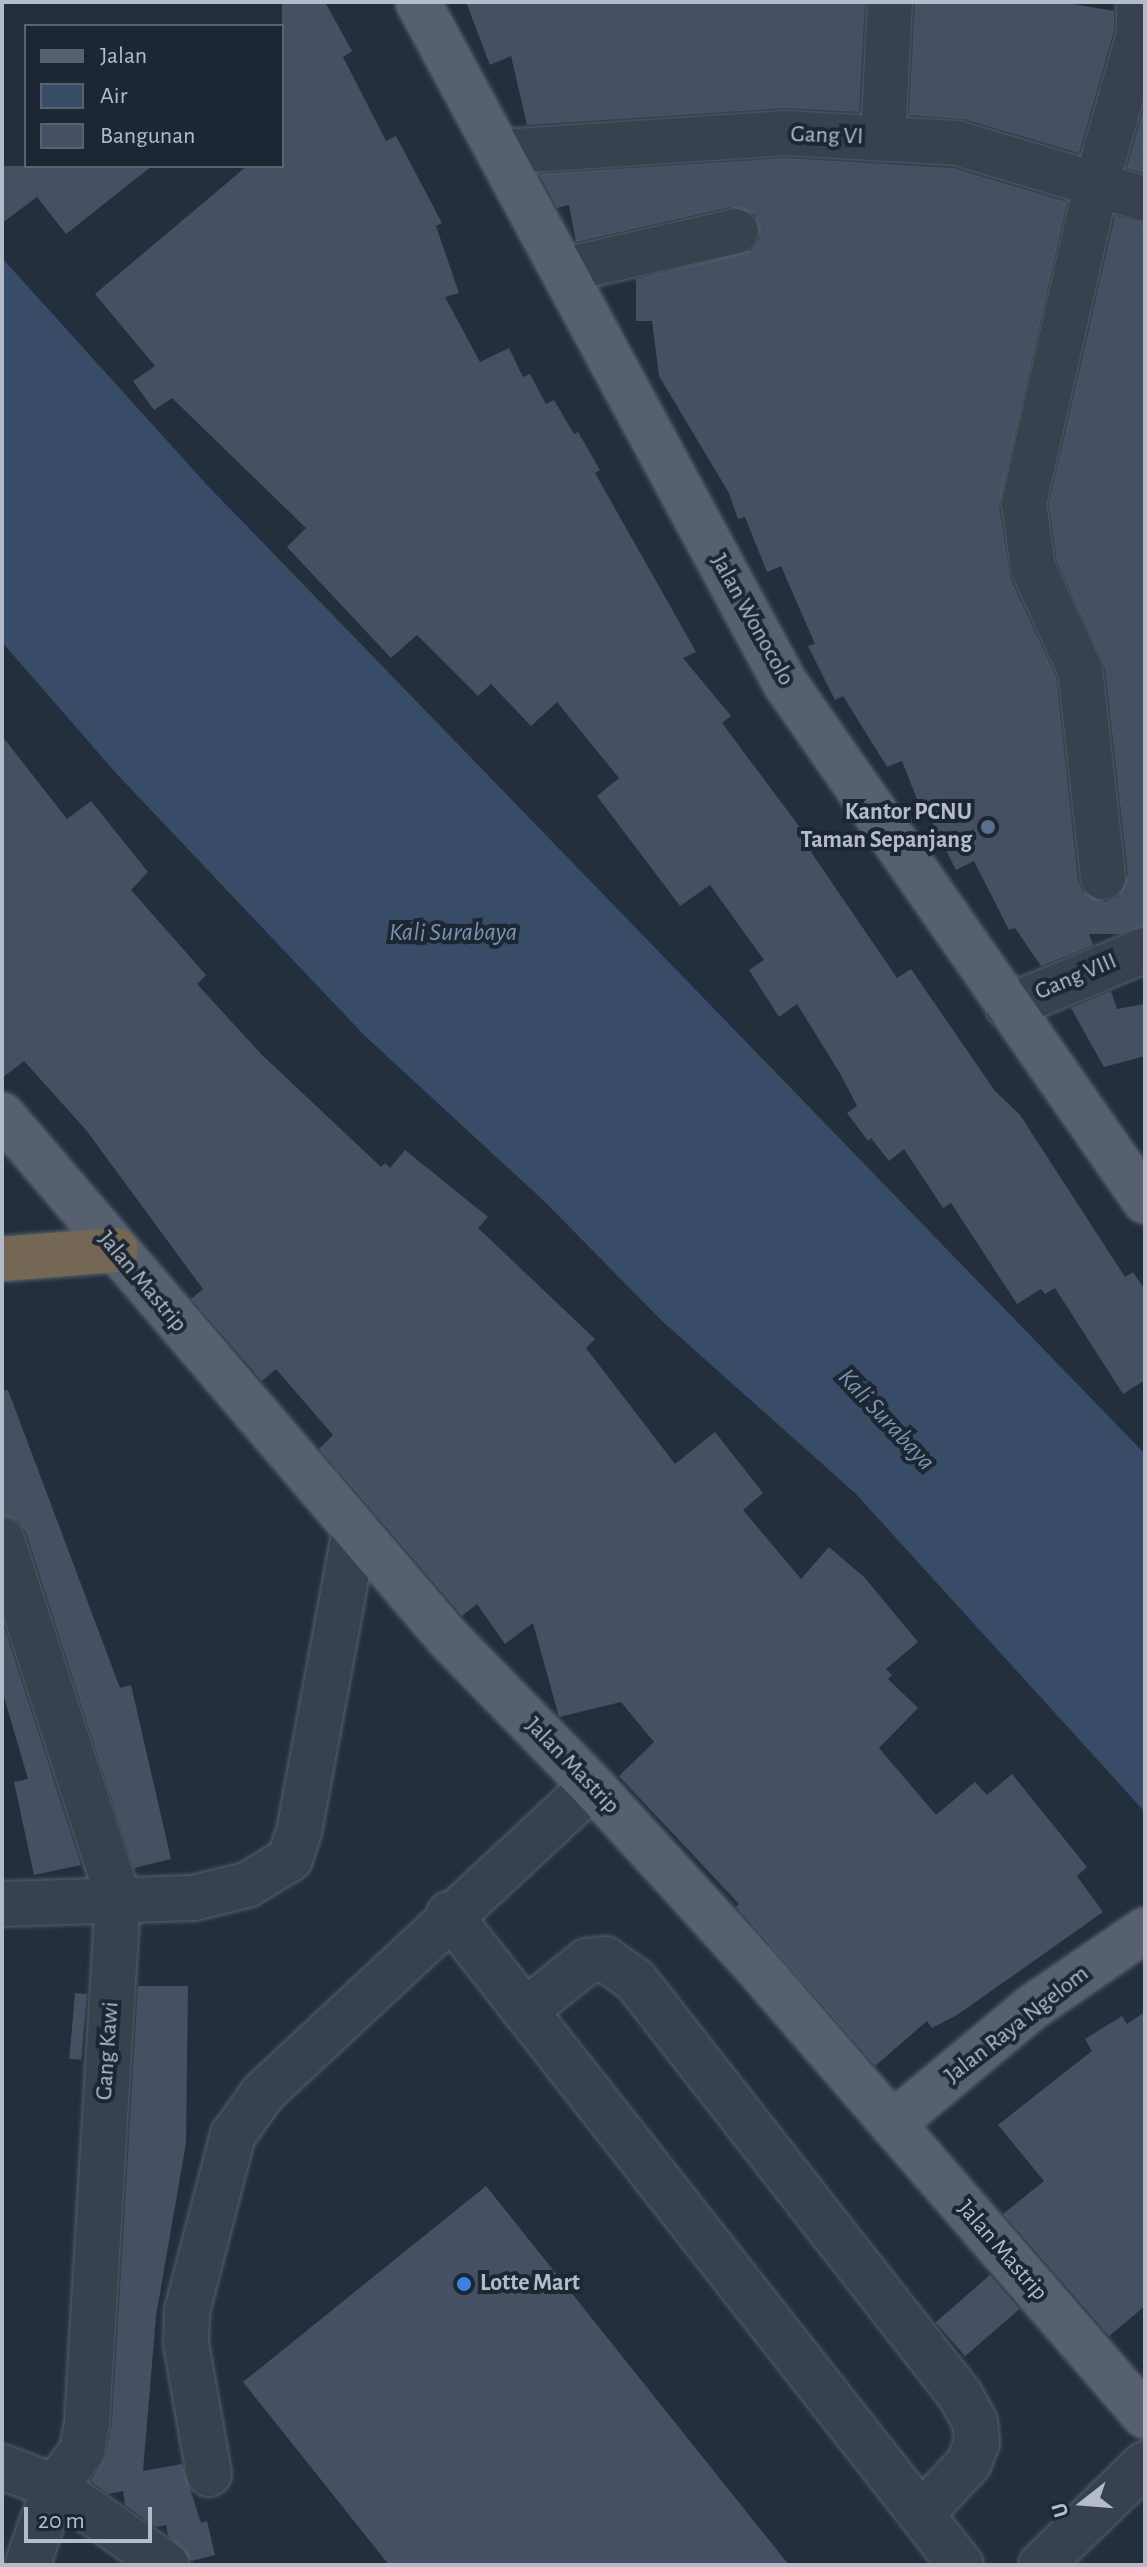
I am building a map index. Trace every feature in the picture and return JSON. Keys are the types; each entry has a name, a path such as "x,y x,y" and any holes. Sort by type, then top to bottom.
{"highway":[{"path":"2,1259 116,1250"}],"main road":[{"name":"Jalan Wonocolo","path":"418,2 785,683 1145,1201"},
{"name":"Jalan Mastrip","path":"2,1115 448,1638 592,1786 892,2124 1145,2416"},
{"name":"Jalan Raya Ngelom","path":"892,2124 1031,2008 1145,1930"}],"street":[{"path":"883,139 890,2"},
{"path":"1103,877 1080,670 1033,568 1024,503 1096,185 1139,34 1139,2"},
{"name":"Gang VI","path":"501,152 786,133 957,143 1145,199"},
{"path":"565,270 736,231"},
{"name":"Gang VIII","path":"1008,1007 1145,950"},
{"path":"2,1904 193,1898 231,1891 290,1859 299,1832 355,1530"},
{"name":"Gang Kawi","path":"2,1540 118,1898 87,2423 82,2451 55,2487 27,2565"},
{"path":"209,2474 186,2343 187,2311 233,2135 263,2093 449,1914 592,1786"},
{"path":"449,1914 923,2512 961,2565"},
{"path":"525,2011 587,1961 605,1959 635,1980 975,2422 977,2442 969,2463 923,2512"},
{"path":"1041,2565 1145,2464"},
{"path":"2,2467 55,2487 167,2565"}],"water":[{"name":"Kali Surabaya","path":"2,258 207,485 1145,1454 1145,1812 856,1494 661,1320 544,1201 364,1035 115,772 2,642"}],"building":[{"path":"282,2 325,2 352,51 343,57 386,141 396,136 442,223 436,226 459,293 445,297 480,362 509,348 523,377 530,374 546,404 554,400 574,434 578,432 600,470 595,473 696,652 683,658 731,716 722,723 816,849 811,852 897,978 911,969 995,1091 1020,1115 1125,1277 1133,1272 1145,1290 1145,1380 1123,1394 1055,1288 1045,1294 1041,1289 1017,1304 951,1203 943,1208 904,1149 889,1161 871,1138 868,1141 847,1113 857,1106 841,1075 797,1004 779,1017 749,970 764,960 710,885 680,906 597,796 619,778 557,702 531,726 491,684 478,696 417,635 391,658 287,547 306,528 172,398 154,410 133,381 155,366 95,294 245,168 284,168"},
{"path":"466,2 865,2 859,112 785,108 527,125 511,56 490,65"},
{"path":"915,2 1061,2 1114,11 1114,30 1079,153 964,119 909,115"},
{"path":"1145,104 1145,173 1127,168"},
{"path":"786,158 953,168 1067,202 999,506 1010,578 1056,677 1078,881 1083,892 1105,902 1118,897 1128,874 1105,667 1057,561 1049,504 1115,216 1145,223 1145,926 1119,934 1089,934 1093,945 1041,966 1015,928 1009,930 974,861 956,870 926,810 922,812 902,761 887,767 843,696 835,700 808,646 815,644 781,566 767,572 745,517 738,519 729,493 659,376 652,321 636,321 636,279 752,250 760,238 755,215 730,207 576,242 569,205 557,208 539,174"},
{"path":"2,166 149,168 66,234 37,197 2,223"},
{"path":"2,736 67,819 91,801 148,872 131,890 206,975 197,984 261,1054 381,1167 385,1163 390,1168 405,1150 488,1217 478,1228 595,1339 586,1348 675,1464 715,1432 763,1493 743,1510 801,1579 829,1547 865,1578 918,1642 886,1669 892,1675 888,1679 918,1708 879,1748 936,1815 975,1782 987,1795 1012,1774 1087,1867 1077,1876 1103,1912 957,2015 932,2028 927,2021 875,2066 736,1907 739,1904 619,1776 654,1742 621,1702 559,1717 533,1623 505,1644 477,1604 462,1616 319,1449 333,1435 276,1369 262,1381 191,1299 203,1289 86,1130 24,1061 2,1078"},
{"path":"1111,991 1117,1009 1145,1004 1145,1056 1104,1067 1071,1008"},
{"path":"8,1390 120,1688 131,1685 171,1859 134,1868 26,1532 18,1521 2,1516 2,1391"},
{"path":"2,1621 81,1865 34,1875 14,1782 28,1779 2,1690"},
{"path":"138,1986 188,1986 186,2143 156,2316 143,2471 182,2464 201,2523 207,2521 215,2555 191,2561 168,2535 166,2525 156,2527 125,2505 123,2491 108,2494 91,2481 106,2456 112,2424"},
{"path":"75,1993 87,1994 81,2060 69,2059"},
{"path":"1145,2012 1145,2306 1109,2336 1003,2214 1044,2181 998,2125 1092,2051 1085,2039 1122,2016 1127,2024"},
{"name":"Lotte Mart","path":"486,2186 789,2565 389,2565 243,2382"},
{"path":"990,2275 1020,2309 965,2356 936,2322"}],"place":[{"name":"Kantor PCNU Taman Sepanjang","path":"988,827"},
{"name":"Lotte Mart","path":"464,2284"}]}
